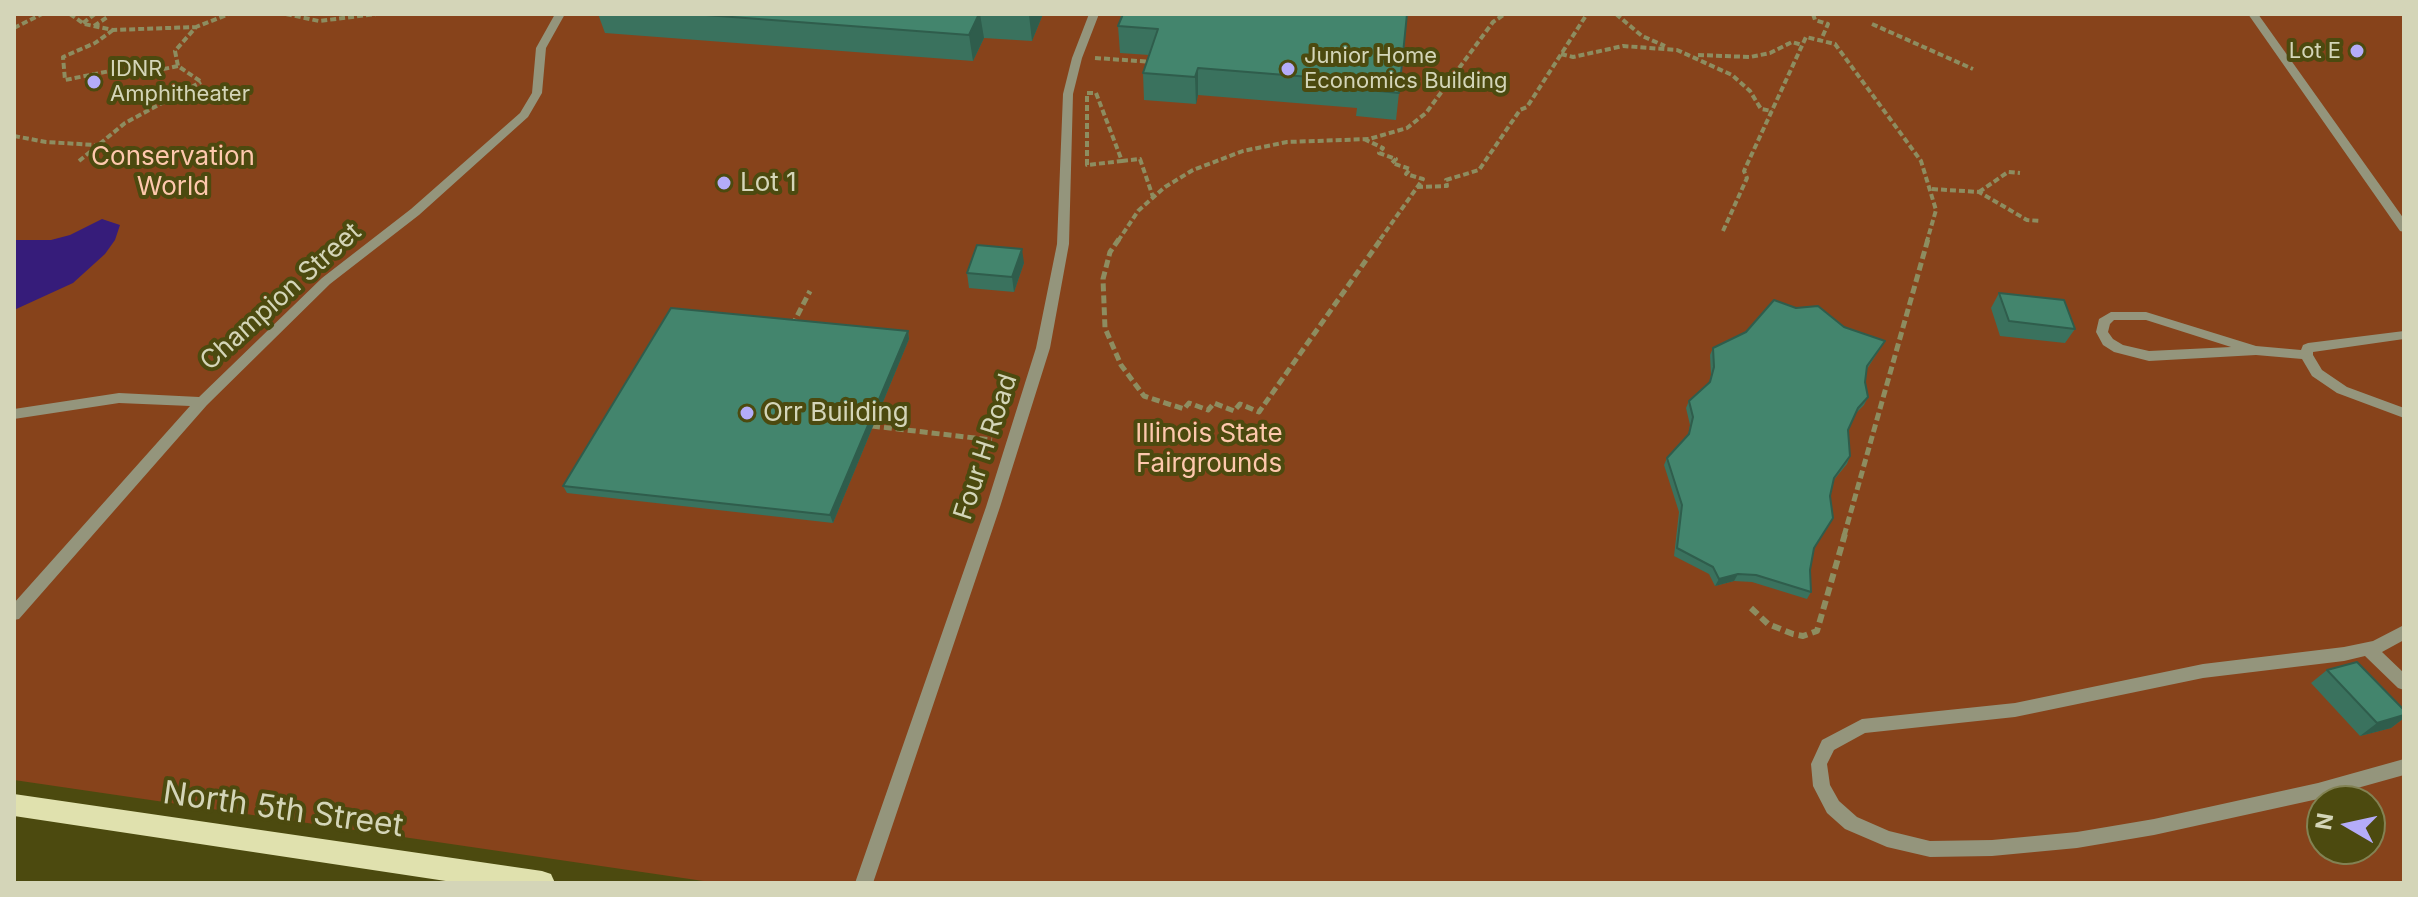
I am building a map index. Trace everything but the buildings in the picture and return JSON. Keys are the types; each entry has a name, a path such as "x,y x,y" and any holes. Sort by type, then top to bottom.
{"main road":[{"name":"North 5th Street","path":"14,805 542,883"}],"street":[{"name":"Champion Street","path":"14,614 202,402 326,281 415,212 524,115 537,93 541,48 560,14"},
{"name":"Four H Road","path":"864,883 988,522 1043,348 1063,244 1068,94 1077,58 1094,14"},
{"path":"2253,14 2404,228"},
{"path":"2256,350 2146,316 2111,316 2104,322 2102,332 2108,342 2119,349 2149,356 2256,350 2306,355"},
{"path":"2404,335 2308,348 2306,355 2317,373 2342,390 2404,413"},
{"path":"14,414 119,398 202,402"},
{"path":"2404,632 2368,649 2203,671 2069,702 1862,726 1828,745 1819,764 1822,786 1833,807 1851,823 1887,839 1930,849 1992,848 2077,840 2235,811 2404,767"},
{"path":"2368,649 2404,683"}],"path":[{"path":"14,28 42,14"},
{"path":"70,14 83,23 113,30 161,31 196,27 229,14"},
{"path":"83,23 95,14"},
{"path":"286,14 319,21 376,14"},
{"path":"1364,139 1383,148 1379,153 1396,159 1392,163 1410,169 1406,174 1423,179 1259,412 1240,404 1234,411 1214,403 1208,410 1189,403 1184,409 1144,396 1121,365 1105,328 1102,307 1105,265 1121,232 1153,197 1193,170 1243,151 1287,142 1364,139 1398,133 1418,122 1493,22 1505,14"},
{"path":"1417,187 1447,186 1446,180 1479,170 1520,110 1527,107 1587,14"},
{"path":"1616,14 1642,36 1709,62 1732,75 1750,91 1761,109 1772,111"},
{"path":"1813,14 1815,20 1828,24 1821,40"},
{"path":"93,26 109,16"},
{"path":"1872,24 1973,69"},
{"path":"79,161 125,123 201,82 178,66 175,51 196,27"},
{"path":"113,30 95,43 63,57 65,80 115,70 145,73 178,66"},
{"path":"1723,231 1747,178 1744,171 1806,37 1835,44 1921,161 1935,200 1933,221 1817,631 1803,636 1793,634 1768,624 1751,608"},
{"path":"1561,54 1573,57 1623,46 1736,57 1770,53 1792,42 1802,45"},
{"path":"1091,58 1160,62"},
{"path":"1122,161 1096,93 1087,93 1087,165 1140,159 1153,197"},
{"path":"14,136 46,142 96,145"},
{"path":"1979,192 2008,172 2020,173"},
{"path":"1932,189 1979,192 2027,220 2041,221"},
{"path":"791,327 810,291"},
{"path":"872,426 992,440"}],"green space":[{"name":"Illinois State Fairgrounds","path":"14,14 2404,14 2404,883 717,883 14,780"}],"shaded area":[{"path":"102,219 120,225 115,240 105,254 73,283 14,310 14,240 51,240 70,235"}],"place":[{"name":"Lot E","path":"2357,51"},
{"name":"Junior Home Economics Building","path":"1288,69"},
{"name":"IDNR Amphitheater","path":"94,82"},
{"name":"Lot 1","path":"724,183"},
{"name":"Orr Building","path":"747,413"}],"park label":[{"name":"Conservation World","path":"173,172"}]}
